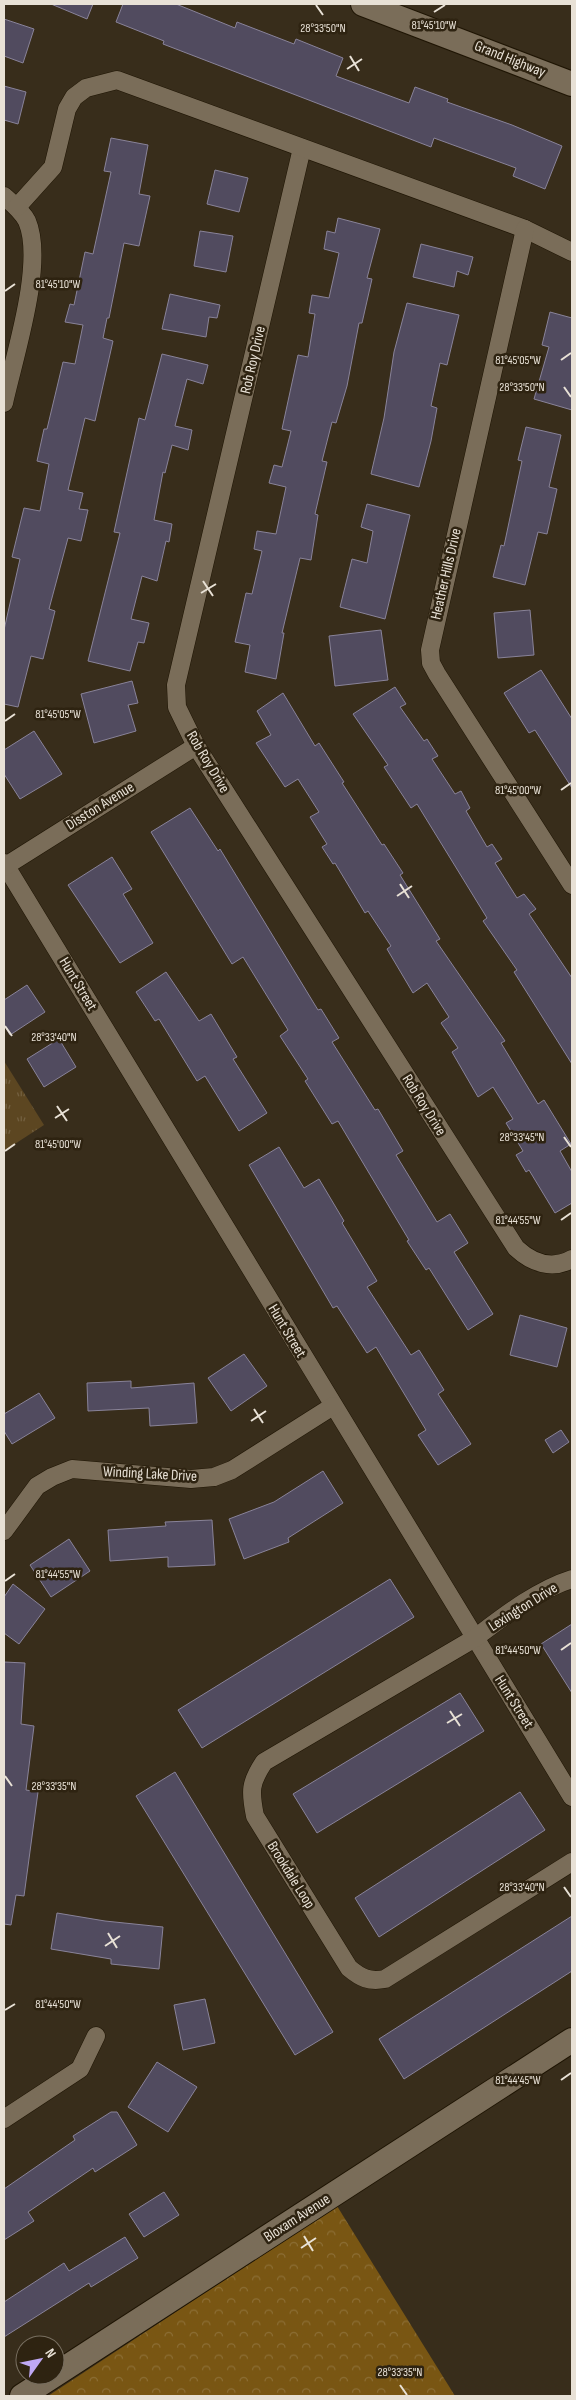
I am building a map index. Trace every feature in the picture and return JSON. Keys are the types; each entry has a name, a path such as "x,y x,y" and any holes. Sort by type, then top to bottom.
{"street":[{"name":"Grand Highway","path":"363,4 572,84"},
{"path":"4,403 33,272 31,233 26,220 10,202 53,167 67,109 74,97 86,88 98,83 117,80 525,229 572,252"},
{"name":"Rob Roy Drive","path":"302,148 176,685 177,707 196,746 516,1248 526,1258 540,1264 555,1265 572,1259"},
{"name":"Heather Hills Drive","path":"525,229 430,650 431,662 437,674 572,885"},
{"name":"Disston Avenue","path":"4,866 196,746"},
{"name":"Hunt Street","path":"4,866 572,1797"},
{"name":"Winding Lake Drive","path":"4,1531 37,1486 58,1474 72,1469 191,1479 214,1477 232,1470 332,1406"},
{"name":"Lexington Drive","path":"474,1638 503,1617 558,1584 572,1579"},
{"name":"Brookdale Loop","path":"474,1638 264,1762 253,1779 251,1796 255,1816 349,1968 360,1978 373,1981 385,1979 572,1862"},
{"path":"4,2119 80,2069 96,2036"},
{"name":"Bloxam Avenue","path":"22,2396 572,2040"}],"green space":[{"path":"4,1061 44,1125 4,1151"},
{"path":"337,2206 455,2396 48,2396"}],"building":[{"path":"51,4 93,4 87,19"},
{"path":"123,4 176,4 235,28 237,22 294,44 296,39 343,58 336,76 409,103 415,87 448,99 447,102 512,125 562,146 545,189 513,176 516,168 434,138 431,147 163,44 164,41 116,22"},
{"path":"4,19 34,29 23,63 4,56"},
{"path":"4,86 26,92 18,124 4,120"},
{"path":"111,138 148,145 139,194 150,196 139,246 124,243 109,318 107,318 103,338 113,341 95,421 85,418 68,490 83,493 79,509 88,510 81,541 68,538 49,609 55,611 43,659 31,656 18,707 4,704 4,630 20,559 12,557 24,508 40,511 49,464 37,461 44,429 47,429 63,362 75,364 83,325 65,322 70,304 74,305 85,252 93,254 111,172 104,171"},
{"path":"215,170 248,178 239,212 207,204"},
{"path":"338,218 380,229 367,278 372,279 362,323 359,323 347,386 336,423 332,422 322,461 327,462 315,514 318,515 311,560 300,558 282,633 284,633 276,679 245,672 250,645 235,642 246,593 252,594 262,551 254,549 257,531 276,534 286,487 269,483 274,465 282,467 291,431 282,429 298,355 308,357 315,314 309,313 312,295 329,298 339,253 324,249 327,231 335,233"},
{"path":"200,231 233,236 226,272 194,266"},
{"path":"421,244 473,257 468,275 457,271 454,287 413,277"},
{"path":"170,294 220,305 217,318 209,317 206,337 162,329"},
{"path":"407,303 459,315 447,365 440,363 431,406 437,408 419,487 371,474 384,418 394,352"},
{"path":"550,312 572,318 572,410 534,399 549,347 542,345"},
{"path":"162,354 208,365 203,384 187,379 175,426 192,430 188,450 172,445 165,473 163,472 154,520 172,524 169,542 166,541 157,581 142,576 131,619 149,623 144,643 138,642 130,671 88,661 120,533 114,532 139,418 145,420"},
{"path":"526,427 561,435 549,487 557,489 547,534 538,532 525,585 493,577 501,545 504,546 522,461 518,460"},
{"path":"367,504 410,515 385,619 340,607 352,559 367,563 373,531 361,527"},
{"path":"530,610 534,655 498,658 494,613"},
{"path":"381,630 388,680 335,686 329,636"},
{"path":"541,670 572,719 572,788 535,730 529,733 504,693"},
{"path":"132,681 138,703 128,705 136,731 94,743 81,694"},
{"path":"395,687 406,704 400,707 424,741 427,739 438,756 432,759 455,794 461,791 470,808 466,811 487,847 492,844 502,859 495,863 517,898 524,894 536,909 529,914 572,978 572,1064 514,972 517,970 483,921 487,918 417,804 411,808 384,767 388,765 353,714"},
{"path":"283,693 315,746 319,743 382,845 384,844 403,873 400,875 440,939 436,941 505,1041 501,1043 538,1104 544,1100 571,1144 560,1151 572,1172 572,1203 555,1213 529,1170 526,1172 516,1155 523,1151 506,1123 513,1119 493,1087 478,1097 452,1052 458,1048 441,1023 449,1017 427,983 413,993 387,949 391,946 368,911 365,913 335,863 333,864 322,847 327,844 310,817 319,812 298,779 285,787 256,743 271,735 257,711"},
{"path":"34,731 62,774 20,799 4,774 4,750"},
{"path":"190,808 218,851 220,849 318,1010 321,1009 339,1038 332,1042 375,1110 378,1109 403,1151 396,1155 437,1222 450,1214 468,1243 454,1252 493,1314 468,1330 429,1268 426,1270 407,1241 409,1240 338,1121 332,1124 305,1081 308,1079 280,1036 288,1030 243,957 232,964 151,832"},
{"path":"112,857 132,889 123,894 153,943 120,963 68,885"},
{"path":"166,972 199,1021 211,1014 237,1057 233,1059 267,1113 239,1131 205,1076 197,1081 159,1019 155,1021 136,992"},
{"path":"27,985 45,1012 10,1035 4,1025 4,1000"},
{"path":"59,1039 76,1067 44,1087 27,1059"},
{"path":"279,1147 304,1188 319,1179 344,1221 342,1223 377,1281 367,1287 411,1355 419,1350 444,1390 438,1394 471,1444 438,1465 418,1435 426,1430 376,1347 367,1353 337,1306 333,1308 249,1165"},
{"path":"520,1315 567,1328 557,1367 510,1355"},
{"path":"244,1354 267,1386 231,1411 208,1378"},
{"path":"131,1381 131,1388 194,1383 197,1423 150,1426 149,1408 88,1411 87,1383"},
{"path":"39,1393 55,1418 12,1444 4,1431 4,1414"},
{"path":"561,1430 569,1442 553,1453 545,1440"},
{"path":"323,1471 343,1503 288,1538 289,1542 244,1559 229,1519 274,1502"},
{"path":"212,1520 215,1565 168,1567 168,1557 110,1561 108,1530 166,1526 165,1522"},
{"path":"69,1539 90,1571 51,1597 30,1565"},
{"path":"390,1579 414,1617 202,1748 178,1710"},
{"path":"13,1584 45,1609 19,1644 4,1633 4,1597"},
{"path":"572,1624 572,1693 541,1644"},
{"path":"4,1662 25,1663 21,1724 34,1726 26,1790 38,1792 24,1896 16,1895 11,1925 4,1924"},
{"path":"460,1693 484,1731 317,1833 293,1794"},
{"path":"175,1772 333,2032 295,2055 136,1796"},
{"path":"520,1792 545,1830 379,1937 355,1898"},
{"path":"57,1913 105,1921 163,1927 159,1969 111,1964 111,1959 51,1949"},
{"path":"572,1916 572,1971 404,2079 379,2039"},
{"path":"205,1999 215,2043 183,2050 174,2005"},
{"path":"157,2062 197,2087 168,2132 128,2107"},
{"path":"111,2112 117,2112 137,2145 95,2172 93,2168 28,2212 34,2221 4,2240 4,2189 75,2140 73,2136"},
{"path":"164,2192 179,2215 144,2237 129,2214"},
{"path":"125,2237 138,2258 91,2287 89,2283 4,2337 4,2302 64,2263 69,2271"}]}
